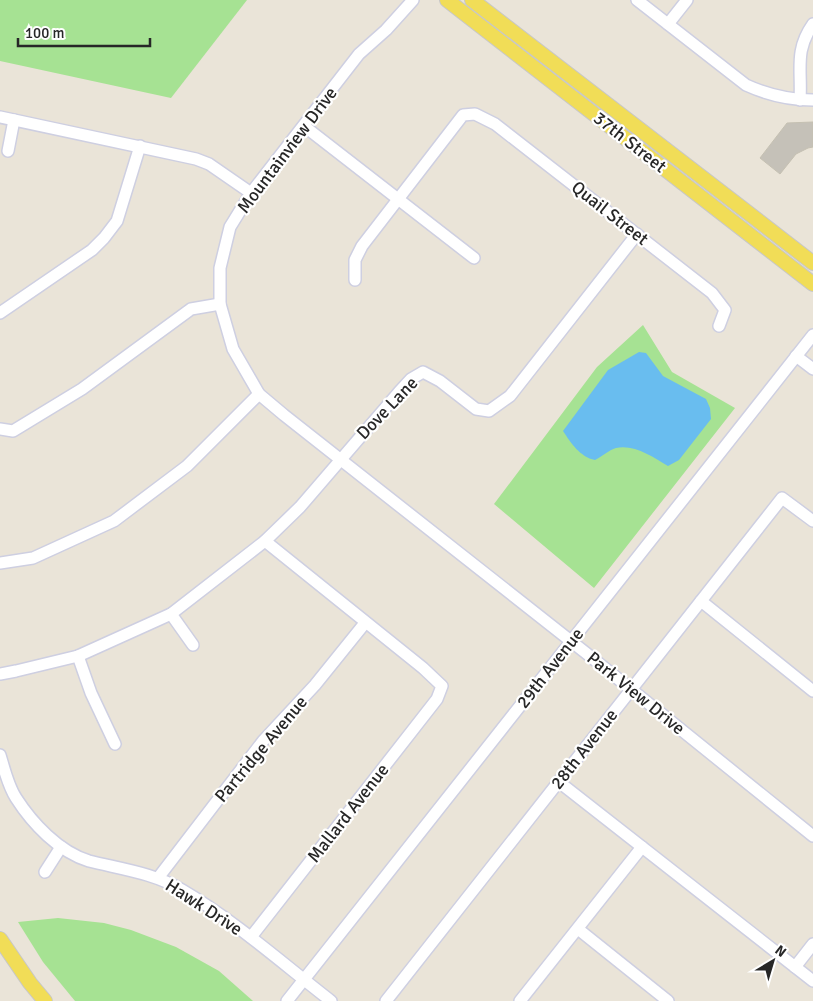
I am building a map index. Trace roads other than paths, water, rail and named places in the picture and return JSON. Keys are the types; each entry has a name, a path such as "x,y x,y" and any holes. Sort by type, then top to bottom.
{"main road":[{"name":"37th Street","path":"447,0 813,284"},
{"name":"37th Street","path":"472,0 813,263"},
{"path":"0,939 30,983 45,1001"}],"street":[{"name":"Mountainview Drive","path":"340,460 259,394 233,349 220,304 220,268 230,227 251,193 359,54 386,30 413,0"},
{"path":"637,0 746,85 764,94 782,98 813,100"},
{"path":"668,24 687,0"},
{"path":"800,100 801,45 813,24"},
{"name":"Quail Street","path":"398,199 463,115 475,114 495,124 712,292 725,310 719,326"},
{"path":"0,117 203,161 251,193"},
{"path":"8,151 14,120"},
{"path":"304,126 474,258"},
{"path":"0,313 92,250 104,238 117,221 140,146"},
{"path":"355,280 354,260 362,246 398,199"},
{"name":"Dove Lane","path":"0,674 16,672 78,656 170,614 265,541 329,475 398,392 423,372 440,381 476,409 490,411 510,396 637,234"},
{"path":"0,429 13,431 82,389 191,310 220,304"},
{"name":"29th Avenue","path":"288,1001 813,335"},
{"path":"796,356 813,369"},
{"path":"0,563 33,558 114,521 187,466 259,394"},
{"name":"Park View Drive","path":"340,460 631,689 813,836"},
{"name":"28th Avenue","path":"386,1001 782,498 813,522"},
{"path":"265,541 365,623"},
{"path":"701,601 813,691"},
{"path":"170,614 192,645"},
{"name":"Mallard Avenue","path":"250,938 437,699 442,686 423,668 365,623"},
{"name":"Partridge Avenue","path":"158,878 263,741 315,685 365,623"},
{"path":"78,656 91,694 115,744"},
{"name":"Hawk Drive","path":"0,755 15,796 41,830 61,847 86,860 158,878 206,904 331,1001"},
{"path":"559,782 813,981"},
{"path":"45,872 61,847"},
{"path":"520,1001 642,847"},
{"path":"578,929 668,1001"},
{"path":"795,967 813,944"}],"water":[{"path":"639,352 646,353 663,376 706,399 710,408 711,419 679,460 668,466 643,452 623,447 611,450 595,460 585,456 576,449 563,431 608,370"}]}
